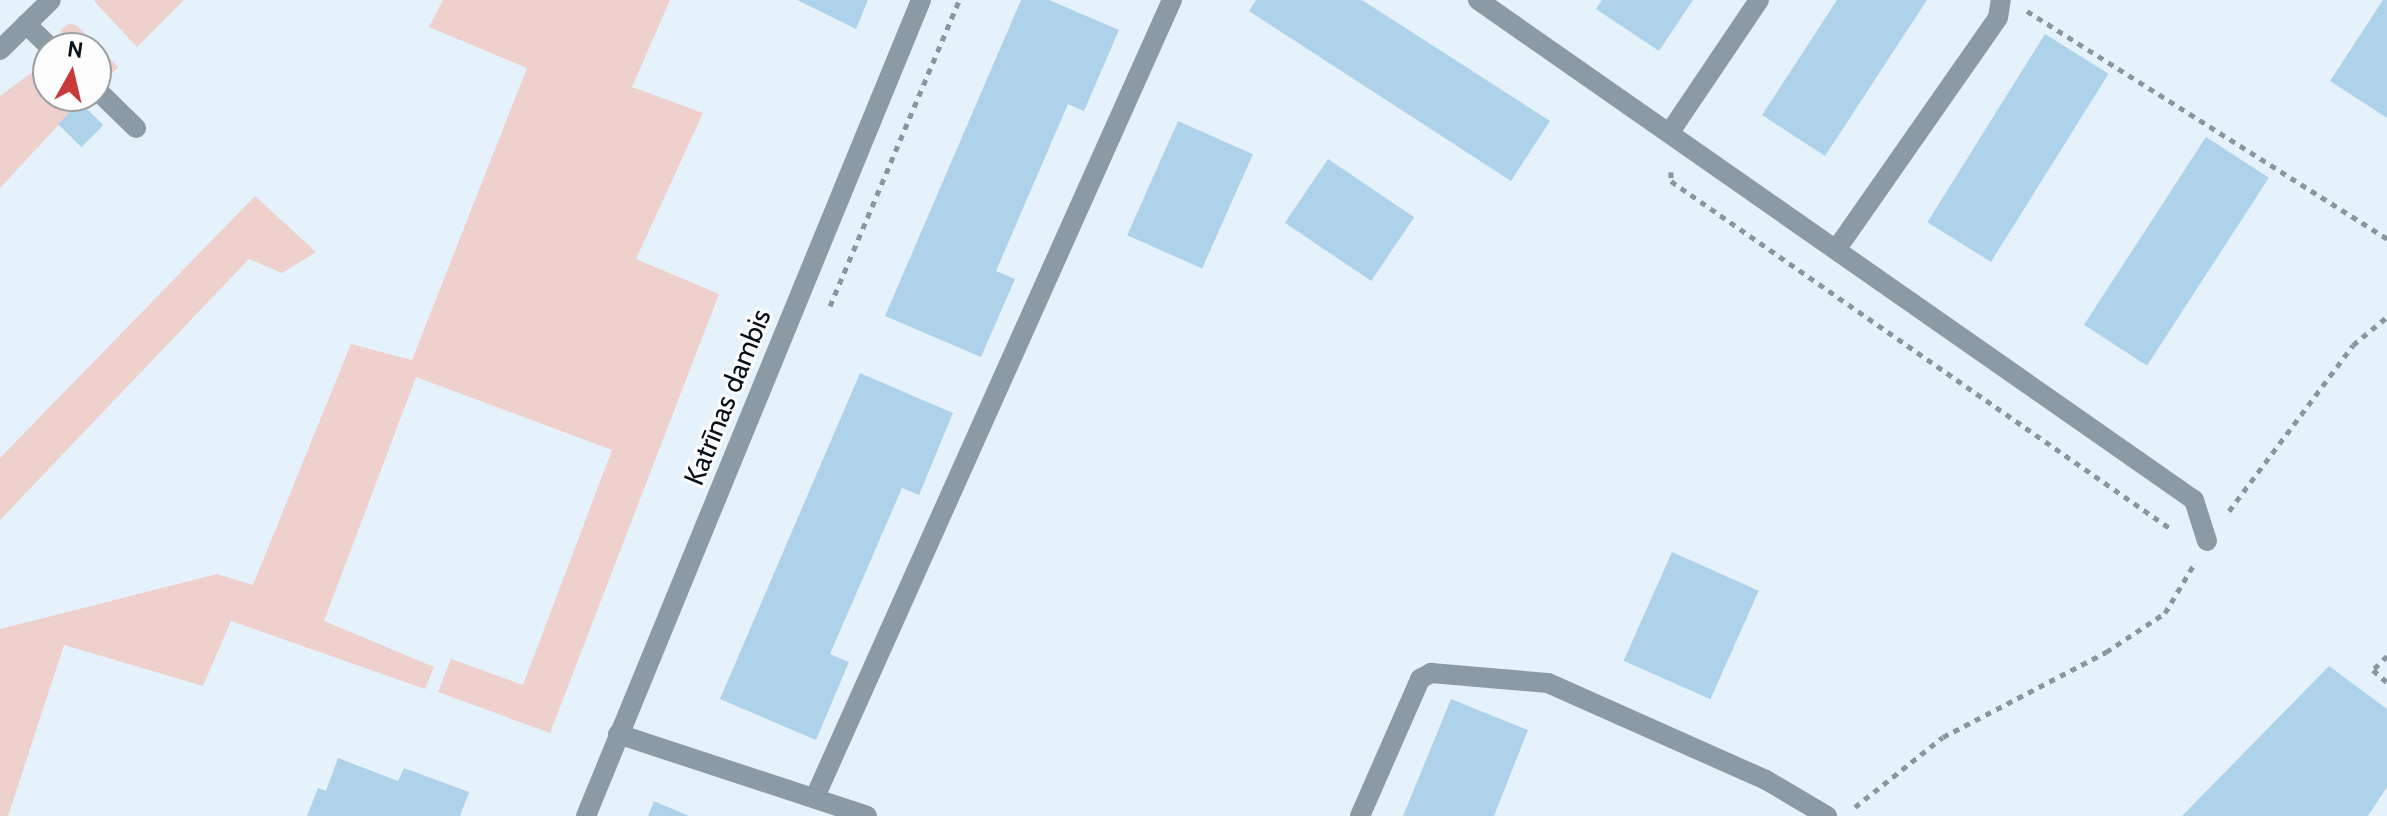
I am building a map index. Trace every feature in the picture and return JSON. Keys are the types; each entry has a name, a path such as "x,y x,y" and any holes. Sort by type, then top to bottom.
{"street":[{"path":"0,50 51,0"},
{"name":"Katrīnas dambis","path":"586,816 921,0"},
{"path":"815,797 1172,0"},
{"path":"1478,0 1838,247 2194,500 2204,545"},
{"path":"1670,132 1759,0"},
{"path":"1838,247 1998,18 2001,0"},
{"path":"26,24 34,32"},
{"path":"112,105 136,128"},
{"path":"1360,816 1420,679 1431,673 1548,683 1766,780 1827,816"},
{"path":"618,734 867,816"}],"path":[{"path":"2023,9 2387,239"},
{"path":"1670,132 1671,181 2204,545"},
{"path":"1844,816 1943,737 2106,652 2165,613 2204,545 2353,345 2387,317"},
{"path":"2387,656 2373,670 2387,682"}],"shaded area":[{"path":"95,0 184,0 137,47 94,1"},
{"path":"443,0 670,0 632,87 703,113 636,259 719,294 550,733 438,692 451,659 523,685 612,450 416,377 324,621 434,667 425,689 231,621 203,686 64,645 8,816 0,816 0,629 217,574 253,585 351,344 412,360 527,68 429,27"},
{"path":"68,24 76,25 83,32 61,32"},
{"path":"32,73 32,112 71,112 0,188 0,96"},
{"path":"255,196 316,252 282,273 249,259 0,520 0,458"}],"building":[{"path":"797,0 868,0 856,29"},
{"path":"1021,0 1049,0 1119,30 1084,111 1068,104 996,271 1015,279 981,357 885,316"},
{"path":"1256,0 1362,0 1550,121 1511,181 1249,11"},
{"path":"1602,0 1693,0 1659,51 1596,9"},
{"path":"1837,0 1927,0 1825,156 1762,115"},
{"path":"2383,0 2387,0 2387,118 2330,81"},
{"path":"2045,34 2109,74 1991,262 1927,222"},
{"path":"70,112 90,112 103,125 81,147 58,124"},
{"path":"1178,121 1253,154 1202,269 1127,235"},
{"path":"2206,137 2269,178 2147,366 2084,325"},
{"path":"1328,159 1414,217 1371,281 1285,223"},
{"path":"860,373 953,413 919,495 902,488 830,654 849,662 816,740 720,699"},
{"path":"1672,552 1759,591 1710,699 1624,661"},
{"path":"2329,666 2387,709 2387,787 2368,816 2182,816"},
{"path":"1451,699 1528,730 1494,816 1403,816"},
{"path":"338,758 398,781 404,768 469,792 460,816 307,816 318,788 326,791"},
{"path":"654,801 689,816 648,816"}]}
